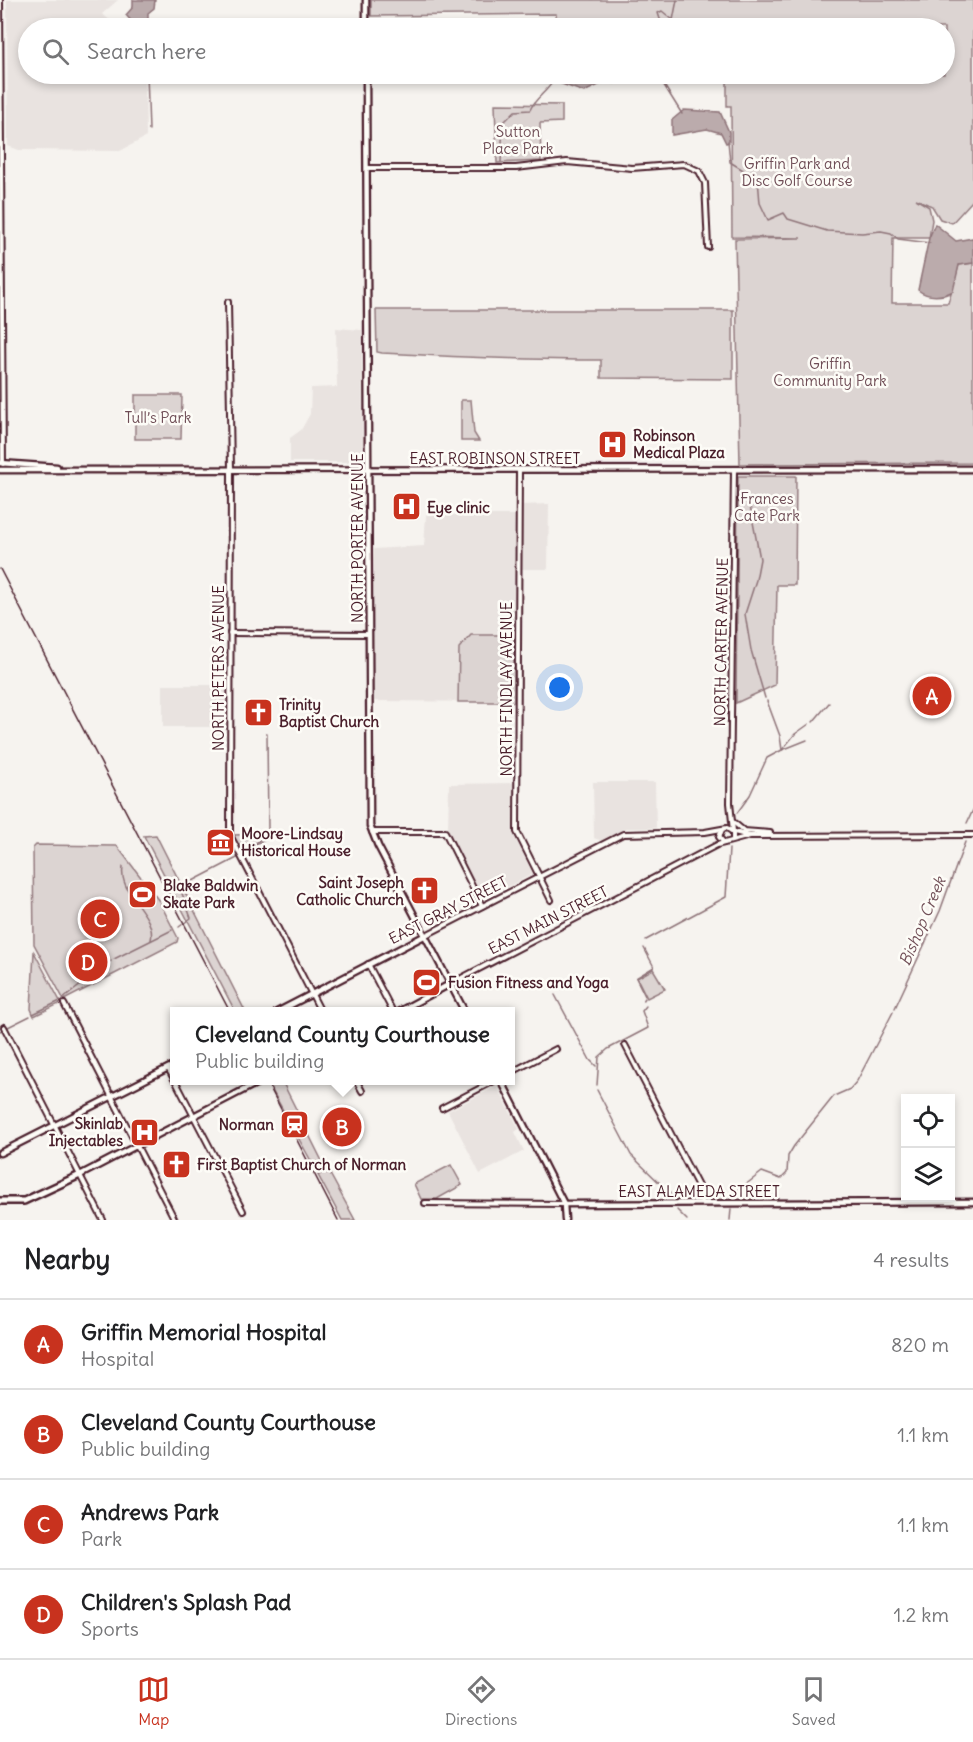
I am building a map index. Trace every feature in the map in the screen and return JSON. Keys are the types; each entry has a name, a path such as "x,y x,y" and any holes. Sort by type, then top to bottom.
{"main road":[{"path":"366,0 366,18"},
{"name":"NORTH PORTER AVENUE","path":"366,84 370,470 369,800 372,832 463,1007"},
{"path":"1,463 68,468"},
{"path":"1,470 68,468"},
{"name":"EAST ROBINSON STREET","path":"68,468 973,469"},
{"name":"EAST GRAY STREET","path":"285,1007 426,935"},
{"name":"EAST MAIN STREET","path":"406,1007 450,984"},
{"path":"0,1153 168,1068"},
{"path":"0,1201 24,1201 80,1175 253,1085"},
{"path":"504,1085 564,1204 565,1220"},
{"name":"EAST ALAMEDA STREET","path":"564,1204 973,1202"}],"street":[{"path":"0,0 1,470"},
{"path":"367,168 516,168 563,162 632,168 684,164 699,171 705,183 708,247"},
{"name":"NORTH PETERS AVENUE","path":"228,302 231,469 230,832 240,857 319,1007"},
{"name":"NORTH FINDLAY AVENUE","path":"519,470 517,826 518,838 551,900"},
{"name":"NORTH CARTER AVENUE","path":"733,831 731,816 734,470"},
{"path":"230,633 369,634"},
{"path":"731,816 735,825 744,831 788,835"},
{"name":"NORTH CARTER AVENUE","path":"724,829 731,816"},
{"path":"719,836 724,829"},
{"path":"705,832 724,829 750,836"},
{"path":"733,831 733,840"},
{"path":"372,832 445,832 482,906"},
{"name":"EAST GRAY STREET","path":"426,935 630,832 705,832"},
{"path":"705,832 719,836 725,844 750,836 973,835"},
{"name":"EAST MAIN STREET","path":"710,849 719,836"},
{"name":"EAST MAIN STREET","path":"450,984 710,849 725,844"},
{"path":"368,964 391,1007"},
{"path":"64,1004 175,1220"},
{"path":"5,1029 104,1220"},
{"path":"625,1045 698,1186 702,1203"},
{"path":"515,1070 556,1049"},
{"path":"168,1068 170,1072"},
{"path":"177,1085 243,1211"},
{"path":"359,1085 362,1091"},
{"path":"442,1108 486,1085"},
{"name":"EAST ALAMEDA STREET","path":"425,1203 564,1204"}],"shaded area":[{"path":"7,0 118,0 102,14 107,18 18,18 18,84 145,84 146,137 120,151 19,150 8,146"},
{"path":"133,0 155,0 154,8 148,13 148,18 129,18 126,15 133,7"},
{"path":"561,84 601,84 584,92"},
{"path":"684,110 720,112 729,132 729,142 726,143 721,133 707,129 672,135 672,120"},
{"path":"935,224 956,241 973,238 973,263 959,265 953,291 936,296 918,290 929,238"},
{"path":"336,328 362,330 363,462 290,462 290,438 301,430 310,414 311,388 337,387"},
{"path":"549,504 548,569 519,569 520,505"},
{"path":"426,515 514,515 514,702 374,701 374,549 424,546"},
{"path":"163,685 226,685 226,727 163,727"},
{"path":"593,782 655,782 656,828 626,828 602,841 594,838"},
{"path":"514,783 513,834 533,874 482,900 448,833 449,784"},
{"path":"497,1086 519,1129 515,1132 524,1151 480,1174 448,1111"}],"green space":[{"path":"371,0 973,0 973,200 952,223 940,219 932,206 916,199 929,207 932,220 929,238 893,238 892,303 948,303 959,265 973,263 973,463 740,464 735,239 801,238 732,237 731,106 727,106 727,84 955,84 955,18 556,18 556,14 371,16"},
{"name":"Sutton Place Park","path":"495,104 562,105 562,122 540,123 541,161 497,163"},
{"path":"376,310 733,310 733,379 601,378 601,360 382,353 377,352"},
{"name":"Tull’s Park","path":"135,395 182,395 181,439 135,439"},
{"path":"461,400 471,400 474,433 479,441 461,441"},
{"name":"Frances Cate Park","path":"738,476 796,476 795,585 777,585 775,685 736,703"},
{"path":"471,635 514,635 514,702 458,702 459,648"},
{"path":"271,834 271,837 240,851 233,835"},
{"path":"156,835 243,1007 233,1007 144,836"},
{"path":"36,845 117,846 159,901 178,938 177,942 64,1000 34,944 33,848"},
{"path":"34,952 61,1003 34,1016 31,1009"},
{"path":"653,969 665,989 647,998 637,978"},
{"path":"269,1085 284,1085 323,1163 320,1169 316,1170"},
{"path":"451,1165 462,1185 437,1199 421,1199 414,1184"},
{"path":"325,1172 330,1174 355,1220 342,1220 318,1175"}],"waterway":[{"path":"673,18 677,0"},
{"path":"660,18 658,13 662,11 671,18"},
{"path":"147,84 149,130"},
{"path":"501,162 503,123 515,111 530,110 551,84"},
{"path":"663,84 682,114"},
{"path":"728,141 730,162 758,179 760,203 768,220 784,213 788,219 827,231 862,233 881,231 891,233 898,239 930,243"},
{"path":"749,501 760,559 745,614 751,650 765,698"},
{"path":"767,701 780,736 782,750 807,740"},
{"path":"813,722 829,703"},
{"path":"737,813 750,795 767,758 782,750 795,734 809,724"},
{"path":"267,733 268,830"},
{"name":"Bishop Creek","path":"967,823 973,810"},
{"path":"243,855 266,834"},
{"name":"Bishop Creek","path":"895,1008 940,911 965,842"},
{"path":"646,940 726,897 729,849"},
{"path":"185,885 239,857"},
{"path":"123,867 126,887 148,922 151,940"},
{"path":"179,927 191,918 180,888"},
{"path":"114,959 172,930"},
{"path":"644,948 654,967 636,978 645,996"},
{"path":"63,999 111,961"},
{"path":"555,995 590,1060 596,1066"},
{"path":"33,1014 60,1001"},
{"path":"597,1085 599,1057 608,1049 648,1028 642,1011 646,1006"},
{"name":"Bishop Creek","path":"737,1196 736,1192 762,1172 781,1179 787,1173 788,1156 794,1146 834,1096 850,1089 857,1081 893,1012"},
{"path":"0,1031 30,1016"},
{"path":"597,1090 631,1155 675,1198"},
{"name":"Bishop Creek","path":"730,1220 731,1209"},
{"path":"677,1210 687,1220"}],"railway":[{"path":"0,569 227,1007"},
{"path":"269,1085 338,1220"}],"place":[{"name":"Robinson Medical Plaza","path":"612,444"},
{"name":"Eye clinic","path":"406,507"},
{"name":"Griffin Memorial Hospital","path":"932,696"},
{"name":"Trinity Baptist Church","path":"258,713"},
{"name":"Moore-Lindsay Historical House","path":"220,842"},
{"name":"Saint Joseph Catholic Church","path":"425,891"},
{"name":"Blake Baldwin Skate Park","path":"142,894"},
{"name":"Andrews Park","path":"100,919"},
{"name":"Children's Splash Pad","path":"88,962"},
{"name":"Fusion Fitness and Yoga","path":"427,982"},
{"name":"Norman","path":"295,1124"},
{"name":"Cleveland County Courthouse","path":"342,1127"},
{"name":"Skinlab Injectables","path":"144,1132"},
{"name":"First Baptist Church of Norman","path":"176,1164"}],"park label":[{"name":"Griffin Park and Disc Golf Course","path":"797,172"},
{"name":"Griffin Community Park","path":"830,372"}]}
